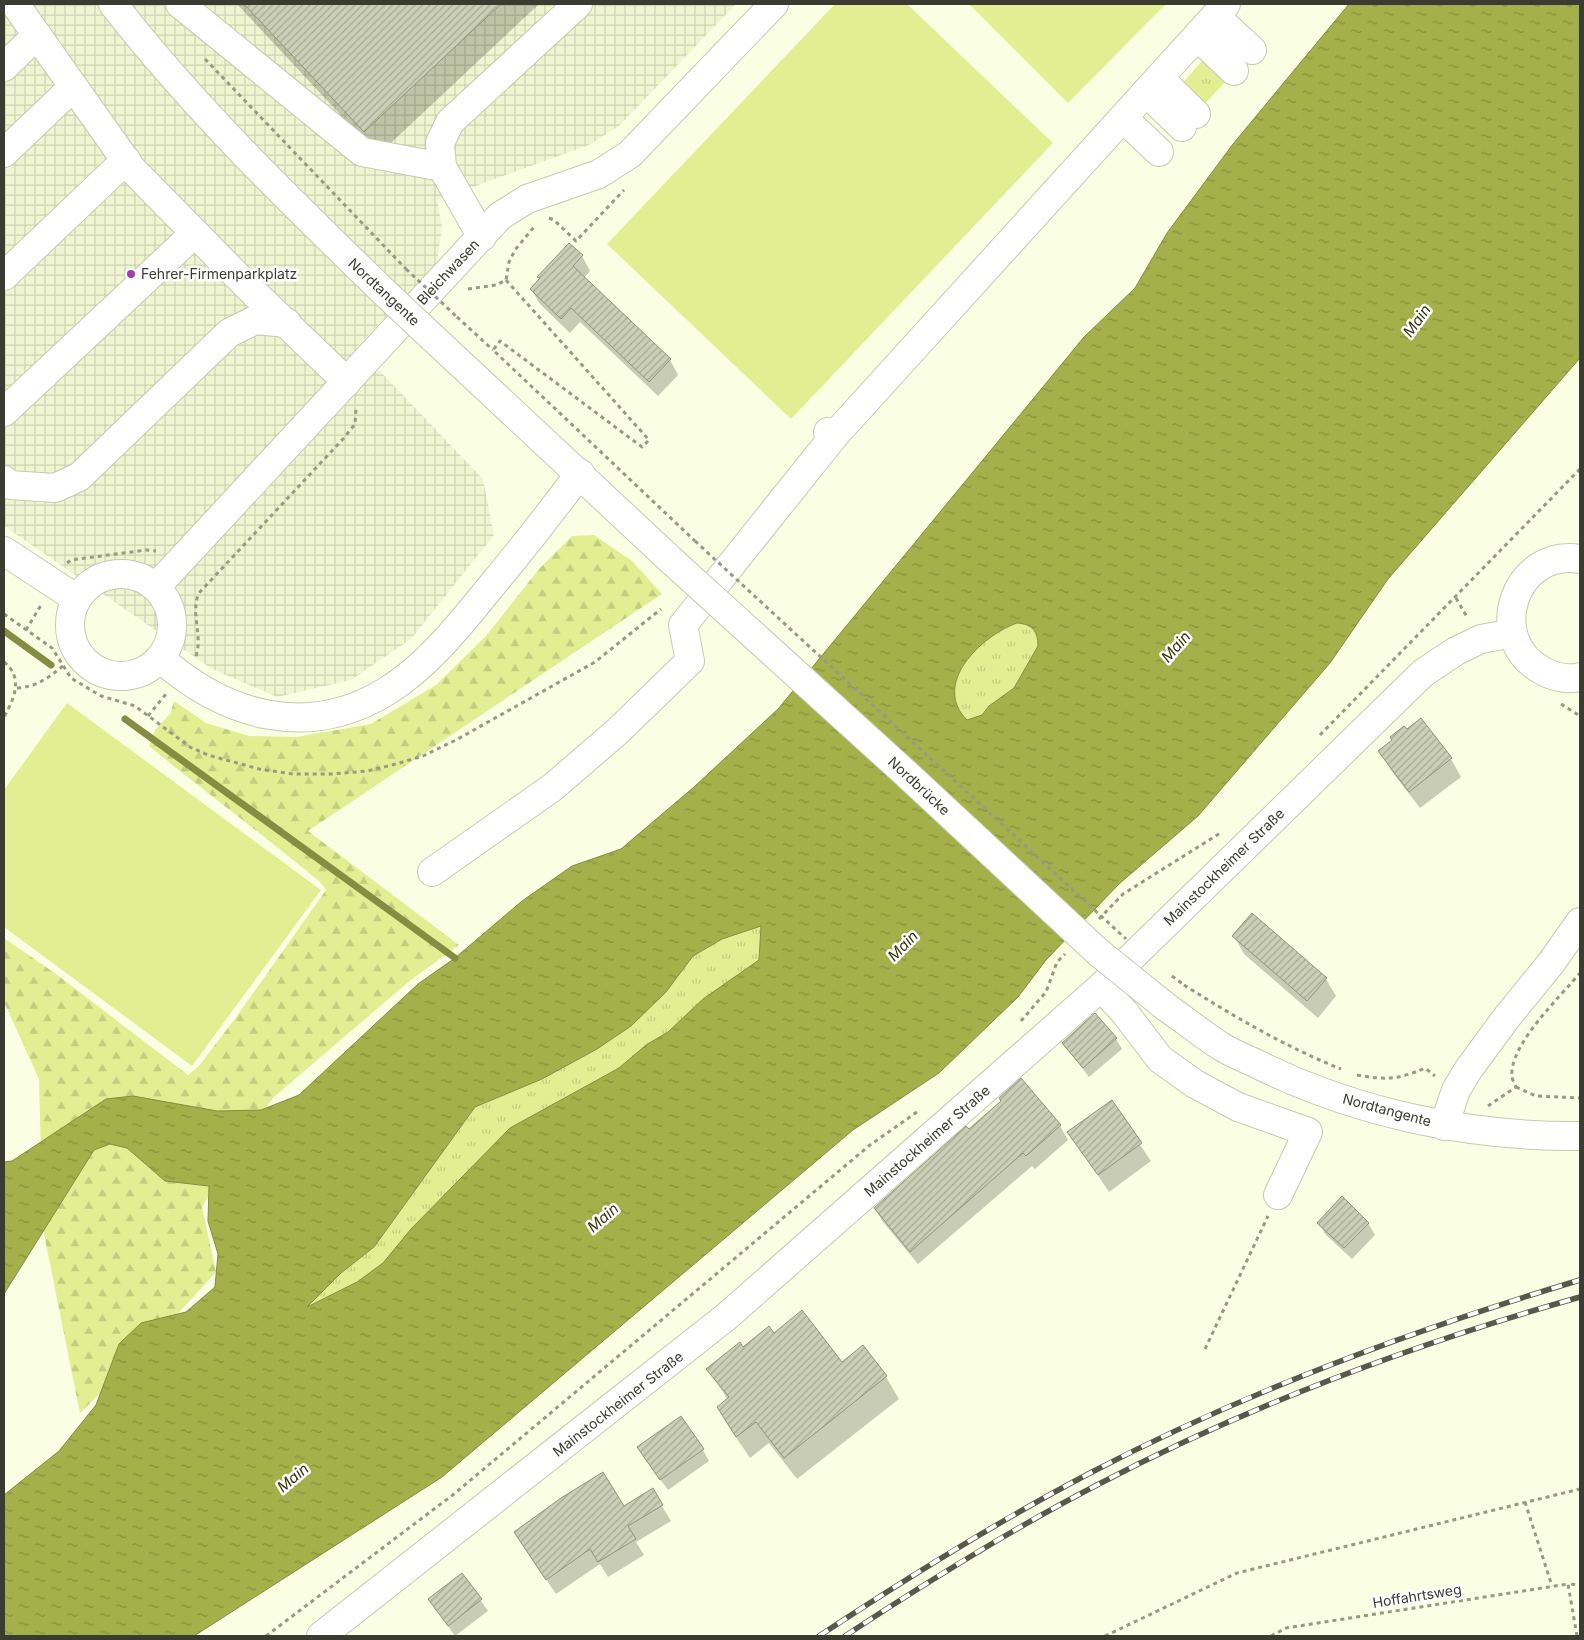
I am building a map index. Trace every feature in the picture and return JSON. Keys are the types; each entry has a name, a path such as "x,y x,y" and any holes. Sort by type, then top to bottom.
{"main road":[{"path":"15,4 126,160 195,232 287,323 352,393"},
{"name":"Nordtangente","path":"113,4 201,108 269,182 674,563"},
{"path":"180,4 362,152 442,167"},
{"path":"482,236 442,167 440,143 450,122 578,4"},
{"name":"Bleichwasen","path":"156,587 174,567 352,393 500,216 516,204 599,174 630,154 774,4"},
{"path":"432,872 553,786 619,730 690,661 683,625 831,434 1221,10 1252,50"},
{"path":"4,67 37,35"},
{"path":"1197,36 1234,71"},
{"path":"1153,85 1189,120"},
{"path":"4,153 73,87"},
{"path":"1123,118 1159,152"},
{"path":"4,276 126,160"},
{"path":"4,412 195,232"},
{"path":"4,480 10,485 55,488 79,477 229,333 254,320 287,323"},
{"path":"161,659 202,690 226,703 261,713 299,718 342,711 364,703 387,691 416,669 457,627 550,515 580,473"},
{"path":"4,551 77,599"},
{"path":"1580,559 1558,559 1546,563 1524,580 1512,605 1510,619 1512,633 1518,648 1537,668 1561,678 1580,678"},
{"name":"Nordbrücke","path":"674,563 901,769 1092,947 1166,1007"},
{"path":"126,574 140,577 156,587 165,598 171,612 173,628 169,645 161,659 146,671 130,676 115,676 98,671 86,662 77,651 71,636 71,616 77,599 84,589 96,580 111,575 126,574"},
{"name":"Mainstockheimer Straße","path":"321,1636 700,1340 1101,987 1423,673 1480,638 1512,633"},
{"name":"Nordtangente","path":"1166,1007 1223,1048 1290,1080 1348,1101 1444,1126 1456,1090 1506,1017 1551,964 1580,922"},
{"path":"1101,987 1125,1013 1160,1059 1195,1084 1238,1107 1308,1132 1278,1195"},
{"path":"1444,1126 1530,1134 1580,1136"}],"path":[{"path":"202,56 406,269 695,541 1130,943"},
{"path":"547,217 554,220 576,241 630,184 630,154"},
{"path":"506,280 509,262 514,250 540,220"},
{"path":"493,350 500,341 642,447 649,440 506,280"},
{"path":"460,293 478,286 496,285 506,280"},
{"path":"440,312 447,304"},
{"path":"199,593 355,424 352,393"},
{"path":"1317,738 1580,469"},
{"path":"26,630 64,566 71,560 152,550 174,567"},
{"path":"714,570 726,556"},
{"path":"4,614 52,648 71,678 85,688 135,706 190,747 208,755 259,769 293,774 367,771 423,756 456,740 595,662 662,609 670,610"},
{"path":"4,662 15,677 16,688 14,700 4,718"},
{"path":"16,688 30,687 45,681 63,666"},
{"path":"1097,921 1123,894 1227,828"},
{"path":"1016,1028 1046,992 1057,962 1070,948"},
{"path":"1580,973 1525,1040 1515,1058 1512,1076 1516,1087 1536,1096 1580,1098"},
{"path":"1170,975 1235,1017 1295,1049 1345,1071"},
{"path":"1353,1074 1386,1080 1407,1076 1424,1068 1484,1109 1516,1087"},
{"path":"266,1636 454,1494 870,1145 925,1106"},
{"path":"1205,1348 1278,1195"},
{"path":"1105,1636 1237,1572 1580,1489"},
{"path":"1525,1502 1552,1586"},
{"path":"1568,1584 1577,1636"},
{"name":"Hoffahrtsweg","path":"1271,1636 1286,1628 1552,1586 1580,1585"}],"shaded area":[{"path":"4,4 736,4 619,126 589,145 437,200 442,226 437,263 357,347 483,479 494,535 411,639 351,680 277,697 212,669 4,526"}],"green space":[{"path":"835,4 907,4 1053,143 791,419 607,244"},
{"path":"969,4 1166,4 1068,103"},
{"path":"1204,59 1226,81 1202,107 1180,86"},
{"path":"594,535 632,561 662,594 308,831 459,945 412,979 274,1097 244,1138 202,1207 216,1272 155,1339 80,1413 43,1229 39,1079 4,1002 4,938 56,974 188,1075 199,1066 237,1016 326,890 320,882 149,746 155,730 170,714 174,701 206,723 249,736 296,737 371,724 436,685 486,636 539,569 572,536"},
{"path":"1017,623 1027,625 1033,629 1037,636 1038,646 1014,688 989,706 982,715 967,721 957,707 955,692 958,677 965,663 989,639 1003,629"},
{"path":"67,703 321,890 192,1066 4,927 4,790"},
{"path":"761,925 759,960 703,999 668,1032 646,1045 619,1068 510,1128 411,1229 383,1263 357,1282 305,1308 341,1273 374,1247 475,1107 542,1079 597,1049 666,992 693,956 722,939"}],"water":[{"name":"Main","path":"1349,4 1580,4 1580,358 1388,579 1330,663 1198,816 1119,884 1046,960 1018,997 939,1073 853,1130 442,1477 194,1636 4,1636 4,1495 59,1451 96,1405 119,1344 141,1323 186,1312 215,1287 218,1254 208,1221 209,1186 165,1181 127,1148 110,1144 94,1150 4,1294 4,1162 12,1161 106,1099 133,1096 217,1111 261,1110 299,1095 418,984 455,958 522,901 572,866 621,849 694,787 778,709 1084,337 1135,288 1167,233 1233,144","holes":["1017,623 1027,625 1033,629 1037,636 1038,646 1014,688 989,706 982,715 967,720 957,706 955,691 958,677 965,663 989,639 1003,629","761,926 759,960 703,999 668,1032 646,1045 619,1068 510,1128 411,1229 383,1263 357,1282 307,1307 341,1273 374,1247 475,1107 542,1079 597,1049 631,1026 666,992 693,956 722,939"]}],"building":[{"path":"244,4 501,4 364,132"},
{"path":"569,243 583,255 573,266 671,359 649,382 571,308 561,319 530,289 540,278 537,277"},
{"path":"1421,718 1452,758 1409,792 1378,751 1392,740 1390,737 1404,726 1407,729"},
{"path":"1252,913 1327,978 1307,1001 1232,936"},
{"path":"1095,1013 1117,1038 1083,1068 1062,1043"},
{"path":"1021,1078 1061,1125 1026,1156 1023,1153 910,1252 874,1208 966,1126 969,1129 1001,1101 999,1098"},
{"path":"1112,1100 1142,1143 1098,1175 1067,1132"},
{"path":"1342,1196 1369,1223 1344,1248 1317,1223"},
{"path":"802,1310 842,1362 863,1345 887,1376 784,1458 756,1422 736,1437 717,1407 729,1397 706,1369 740,1342 743,1347 769,1326 774,1333"},
{"path":"681,1416 704,1449 660,1480 637,1447"},
{"path":"603,1472 624,1506 653,1488 663,1505 628,1526 636,1539 598,1562 590,1549 546,1580 514,1532 561,1498"},
{"path":"462,1573 482,1599 448,1626 428,1599"}],"waterway":[{"path":"4,631 51,665"},
{"path":"125,719 455,958"}],"railway":[{"path":"819,1636 988,1530 1092,1472 1210,1415 1270,1389 1393,1341 1580,1280"},
{"path":"845,1636 938,1576 1032,1520 1097,1485 1214,1428 1395,1356 1518,1315 1580,1297"}],"place":[{"name":"Fehrer-Firmenparkplatz","path":"131,274"}]}
